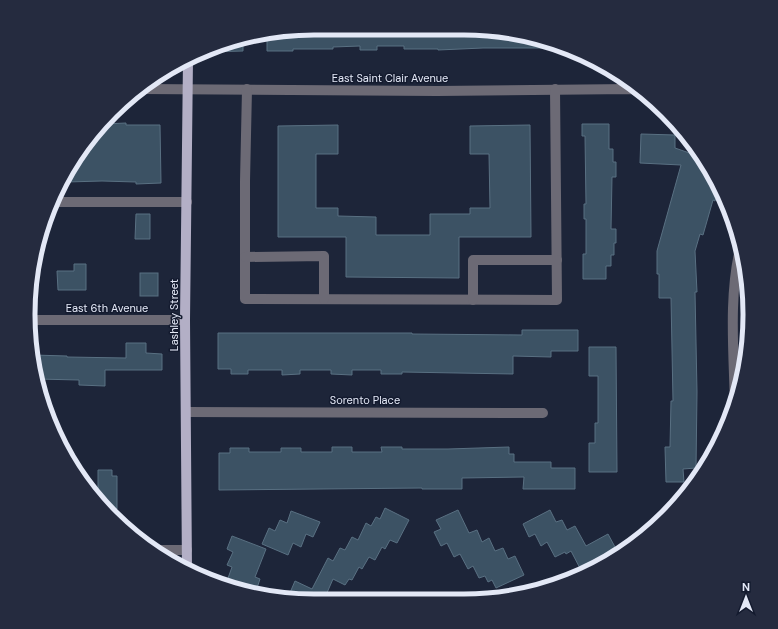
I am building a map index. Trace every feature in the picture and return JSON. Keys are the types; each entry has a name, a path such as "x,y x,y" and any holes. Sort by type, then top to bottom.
{"main road":[{"name":"Lashley Street","path":"187,563 186,320 188,66"}],"street":[{"name":"East Saint Clair Avenue","path":"150,89 437,91 627,88"},
{"path":"247,89 246,299 557,300 554,126 555,89"},
{"path":"59,202 187,202"},
{"path":"245,257 324,256 324,299"},
{"path":"735,382 733,299 738,259"},
{"path":"473,300 473,260 557,260"},
{"name":"East 6th Avenue","path":"35,320 186,320"},
{"name":"Sorento Place","path":"186,412 543,413"},
{"path":"164,550 187,550"}],"building":[{"path":"314,35 464,35 500,37 518,40 546,48 438,50 404,49 404,46 377,46 377,50 360,50 360,46 333,47 333,49 293,49 293,51 267,51 267,39"},
{"path":"243,45 243,51 220,52"},
{"path":"110,124 160,125 161,183 136,184 136,182 102,181 69,182 82,159"},
{"path":"582,124 609,124 609,149 613,149 613,162 616,162 616,177 612,177 611,229 616,229 616,243 614,243 614,255 611,255 611,266 606,266 606,279 583,279 583,254 586,254 586,219 584,219 584,204 586,204 585,136 582,136"},
{"path":"338,125 338,154 316,154 316,208 338,208 338,216 376,217 376,235 430,235 430,214 470,214 470,208 490,208 489,154 470,154 470,126 530,125 531,237 459,237 459,278 346,277 346,237 278,237 278,126"},
{"path":"641,134 675,135 675,148 692,154 706,175 717,197 715,201 713,200 703,235 700,234 695,251 697,292 695,292 697,392 696,468 683,469 684,482 666,482 665,447 670,447 671,401 673,401 671,298 659,298 659,274 657,274 657,251 681,165 640,163"},
{"path":"136,214 150,214 150,239 135,239"},
{"path":"74,264 86,264 86,290 58,290 57,271 74,271"},
{"path":"140,273 158,273 158,296 140,296"},
{"path":"522,330 578,330 578,351 551,351 551,357 513,356 513,374 402,372 402,374 381,374 381,370 352,370 352,375 331,374 331,370 300,370 300,374 282,375 282,370 248,370 248,374 231,374 231,369 218,369 218,333 412,333 522,335"},
{"path":"126,343 146,343 146,353 162,354 162,370 105,370 105,386 79,385 79,380 43,379 38,355 67,357 126,358"},
{"path":"589,347 616,347 617,472 589,472 589,443 595,443 595,423 598,423 598,376 589,376"},
{"path":"332,447 352,447 352,452 382,452 381,447 402,447 402,449 448,449 509,447 509,454 514,454 514,462 551,462 551,468 575,468 575,489 523,489 524,477 462,478 462,489 219,490 219,453 230,453 230,448 249,448 249,452 281,452 281,448 301,448 301,452 332,452"},
{"path":"98,470 112,470 112,476 117,476 117,509 114,509 98,491"},
{"path":"385,508 409,520 397,543 390,540 385,549 382,547 375,560 369,557 362,569 359,567 352,580 349,579 345,585 333,579 326,594 290,593 295,581 312,589 328,558 333,561 340,548 345,550 352,537 358,540 366,523 371,526 376,517 380,519"},
{"path":"458,510 469,533 477,530 482,542 489,538 495,551 503,548 508,559 515,556 524,575 496,588 492,580 488,582 485,576 479,578 473,566 468,569 460,554 454,557 447,543 441,546 434,532 441,529 436,520"},
{"path":"550,510 556,522 562,520 567,530 575,526 586,546 608,534 615,547 610,550 611,552 603,557 580,568 571,551 555,557 547,542 541,546 535,534 529,537 523,524"},
{"path":"291,511 320,522 313,537 306,534 301,547 293,543 288,555 262,544 269,528 275,531 280,520 287,523"},
{"path":"232,536 266,549 255,577 260,579 257,588 227,580 232,567 227,565 233,552 227,549"}]}
